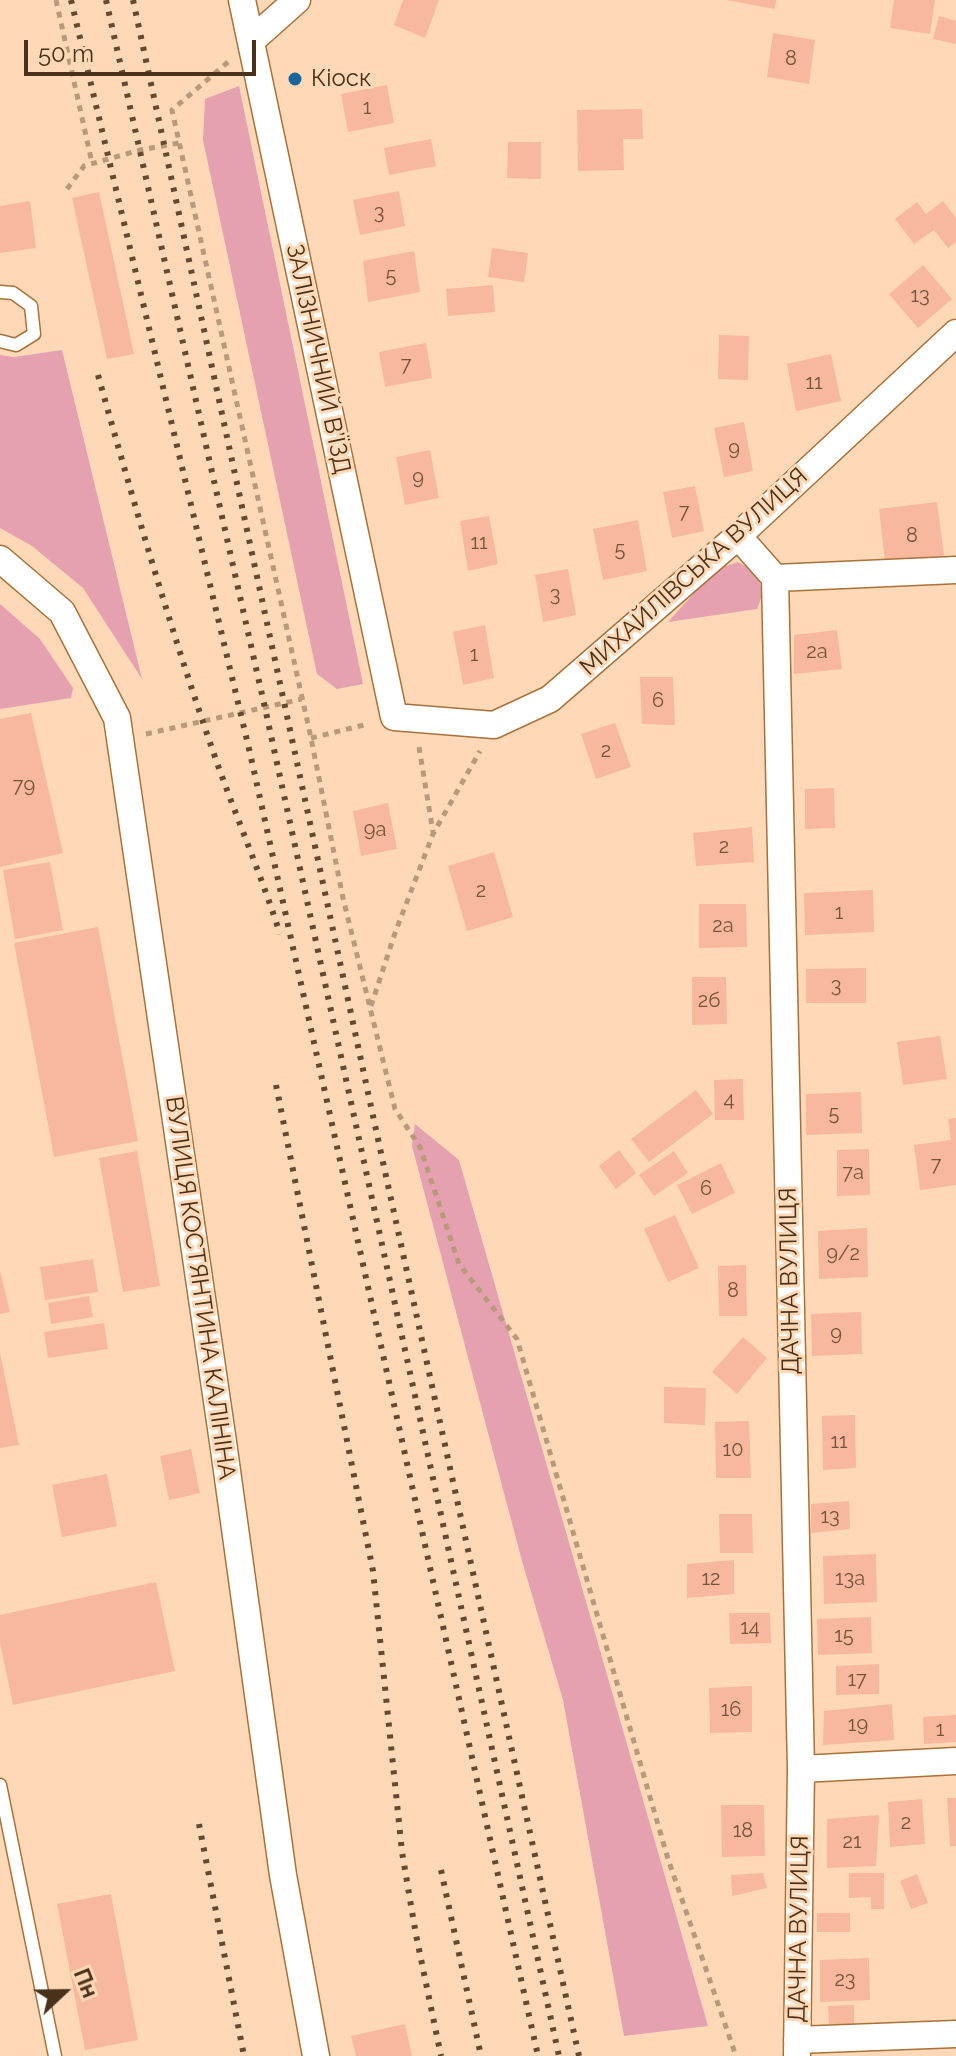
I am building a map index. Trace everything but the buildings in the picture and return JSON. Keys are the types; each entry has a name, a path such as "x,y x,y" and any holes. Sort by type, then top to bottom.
{"street":[{"name":"ЗАЛІЗНИЧНИЙ В’ЇЗД","path":"242,0 394,717"},
{"path":"251,41 297,0"},
{"name":"МИХАЙЛІВСЬКА ВУЛИЦЯ","path":"394,717 494,725 550,699 738,536 956,333"},
{"path":"738,536 775,578 956,570"},
{"name":"ВУЛИЦЯ КОСТЯНТИНА КАЛІНІНА","path":"0,559 62,612 117,718 283,1875 316,2056"},
{"name":"ДАЧНА ВУЛИЦЯ","path":"775,578 801,1769 797,2048 956,2034"},
{"path":"801,1769 956,1761"}],"lane":[{"path":"0,292 13,293 31,306 34,334 16,345 0,341"},
{"path":"0,1785 55,2056"}],"path":[{"path":"56,0 92,163"},
{"path":"251,41 172,110 311,738 343,898 395,1109 420,1147 459,1264 517,1339 668,1859 736,2056"},
{"path":"67,189 84,166 179,143"},
{"path":"117,718 147,734 302,699"},
{"path":"311,738 394,717 418,741 433,834"},
{"path":"371,1007 433,834 494,725"}],"shaded area":[{"path":"239,86 363,684 337,689 317,674 203,140 205,99"},
{"path":"62,350 142,679 83,588 32,546 0,528 0,355 14,357"},
{"path":"738,562 756,572 763,593 757,609 668,622 716,569"},
{"path":"0,604 40,639 73,688 71,698 0,709"},
{"path":"415,1124 459,1160 708,2026 624,2036 563,1700 522,1561 412,1146"}],"railway":[{"path":"71,0 250,753 538,2056"},
{"path":"106,0 265,708 559,2056"},
{"path":"133,0 579,2056"},
{"path":"98,375 183,662 280,934"},
{"path":"276,1085 373,1571 402,1852 441,2056"},
{"path":"199,1824 244,2056"},
{"path":"441,1870 481,2056"}],"place":[{"name":"Кіоск","path":"295,79"}]}
